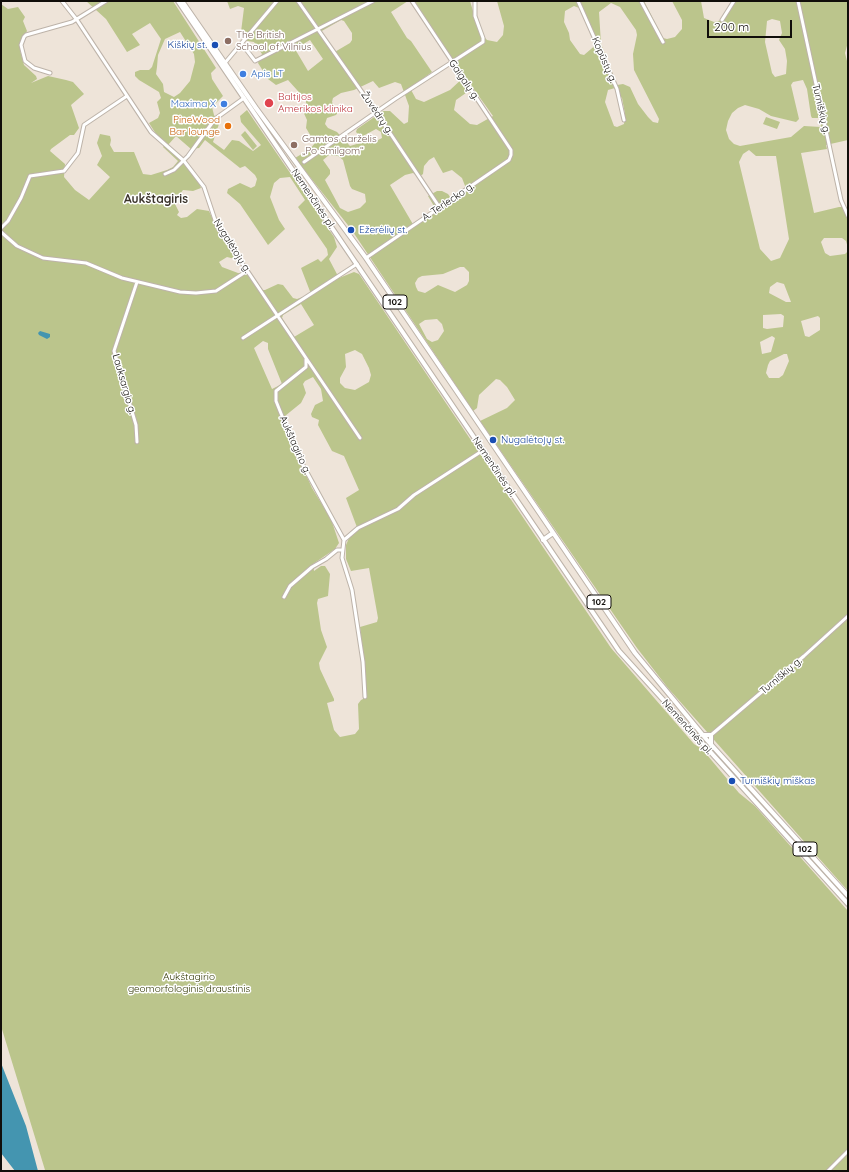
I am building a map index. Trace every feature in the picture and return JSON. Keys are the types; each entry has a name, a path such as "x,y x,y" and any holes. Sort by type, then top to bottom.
{"main road":[{"name":"Nemenčinės pl.","path":"178,1 223,65 366,258 552,533 631,646 702,735 848,896"},
{"name":"Nemenčinės pl.","path":"182,1 244,98 619,651 848,904"},
{"path":"357,264 366,258"},
{"path":"543,540 552,533"},
{"path":"675,713 680,709"},
{"path":"702,735 711,735 711,745"},
{"path":"746,791 750,788"}],"street":[{"name":"Nugalėtojų g.","path":"62,1 77,20 126,96 155,137 184,161 206,191 215,222 360,438"},
{"path":"50,73 34,68 25,61 21,45 24,37 26,35 54,29 77,20 106,1"},
{"path":"223,65 277,1"},
{"name":"Žuvėdrų g.","path":"298,1 376,112 440,208"},
{"path":"242,44 255,61 373,1"},
{"name":"Gaigalų g.","path":"412,1 511,150 510,160"},
{"path":"295,161 304,162 395,99 483,41 475,16 475,1"},
{"name":"Kopūstų g.","path":"578,1 617,89 624,120"},
{"path":"641,1 663,42"},
{"path":"722,20 734,1"},
{"name":"Turniškių g.","path":"798,1 841,200 848,216"},
{"path":"1,228 8,221 21,198 30,176 64,171 78,154 84,125 126,96"},
{"path":"165,174 174,170 184,161 201,140 215,119 244,98"},
{"name":"A. Terlecko g.","path":"366,258 510,160"},
{"path":"302,171 304,162"},
{"path":"1,232 17,246 38,256 54,260 86,263 122,278 158,288 196,293 216,291 247,271"},
{"path":"243,338 357,264"},
{"name":"Lauksargio g.","path":"137,282 114,351 136,425 137,442"},
{"name":"Aukštagirio g.","path":"305,357 306,367 276,391 276,401 298,456 344,540"},
{"path":"366,697 363,662 353,596 342,558 344,540 358,528 398,509 414,495 482,451"},
{"path":"284,597 290,586 312,567 323,561 337,550 342,550"},
{"name":"Turniškių g.","path":"711,735 810,652 848,616"},
{"path":"828,1171 848,1151"}],"green space":[{"name":"Aukštagirio geomorfologinis draustinis","path":"86,1 173,1 216,68 211,73 212,79 223,96 212,107 219,124 213,142 224,150 232,140 239,141 253,151 261,145 241,122 240,116 247,110 334,237 337,247 329,259 339,278 354,272 359,274 611,648 694,744 702,749 739,793 755,806 848,911 848,1171 45,1170 1,1026 1,4 8,9 18,7 25,17 23,21 27,31 20,44 20,50 24,65 36,76 37,79 31,83 48,76 73,82 84,94 71,105 79,128 74,135 70,135 50,151 65,164 64,177 75,190 89,200 110,177 97,165 102,156 97,143 100,134 110,136 110,145 114,152 134,152 143,174 151,175 167,170 173,167 178,161 163,147 166,143 158,137 149,123 158,118 160,113 157,102 161,98 159,92 135,76 135,72 140,70 149,70 152,67 161,39 150,23 132,34 140,45 127,52 106,19","holes":["180,32 194,54 195,62 190,81 180,93 174,97 164,92 163,84 156,74 158,55 165,39","176,136 191,149 199,148 205,140 240,168 245,166 255,175 257,179 255,186 251,188 240,183 228,189 227,193 240,204 268,245 285,229 279,220 270,197 274,183 280,178 290,177 305,200 298,207 327,249 328,255 321,262 318,259 301,268 311,294 297,299 293,298 283,285 278,284 265,290 260,290 248,274 238,273 222,267 219,262 227,257 235,259 236,257 214,222 209,211 197,209 187,217 181,218 177,215 179,212 174,202 183,190 193,191 201,188 196,174 168,145","301,304 314,325 294,337 282,318 283,315","263,341 268,343 268,349 282,384 272,389 254,348","355,350 362,354 371,375 369,382 355,390 345,388 340,383 340,378 346,367 345,354","313,377 321,389 323,401 315,405 311,414 312,417 319,420 318,425 332,451 344,456 359,490 346,498 358,530 349,538 346,545 346,559 351,571 369,568 378,618 377,622 360,627 367,697 361,700 358,704 359,729 355,734 340,737 334,730 327,703 334,701 334,699 320,669 319,663 327,647 321,630 317,603 318,599 328,596 330,574 325,566 321,566 314,571 313,564 335,549 339,543 331,519 312,488 282,422 285,416 301,403 306,393 303,384 305,381"]},
{"path":"227,1 408,1 391,12 407,38 411,41 432,72 410,88 416,99 424,102 450,90 464,77 414,1 470,1 479,31 487,40 497,42 503,35 504,26 497,1 644,1 663,38 667,39 675,37 682,29 682,20 672,1 701,1 704,18 714,22 722,20 736,1 848,1 848,42 845,53 848,65 848,140 826,145 827,149 801,153 814,213 839,207 847,207 848,209 848,248 846,241 842,238 824,238 821,242 825,253 830,256 845,254 848,251 848,891 668,688 637,648 480,421 507,408 515,400 507,387 500,380 496,379 479,395 477,408 473,411 351,229 295,158 310,149 315,143 306,128 307,120 301,107 306,105 306,100 288,80 276,85 268,79 258,63 262,54 254,42 247,41 241,32 244,8 238,6 230,9","holes":["611,3 620,7 636,30 637,35 633,54 634,70 659,119 658,123 653,122 648,117 638,104 630,87 623,84 617,85 601,44 599,12","574,6 579,8 598,43 584,55 580,54 570,40 569,33 564,22 565,11","772,19 780,21 782,33 779,40 785,49 787,61 786,74 775,77 772,73 765,42 767,21","341,20 344,21 352,33 352,40 350,43 333,53 320,32","310,40 323,59 308,71 295,49","803,80 807,89 811,116 812,118 820,118 821,127 804,126 791,137 740,146 734,144 729,139 726,130 732,113 745,105 759,109 771,116 796,122 799,119 791,85 793,82","373,81 379,88 395,82 401,84 409,106 408,122 404,124 390,111 383,111 357,129 356,132 363,136 376,129 381,132 382,138 372,143 360,143 350,146 337,132 328,128 325,124 327,118 336,115 338,112 332,102 333,98 341,93 354,90","473,88 493,116 477,125 470,124 454,110 456,100","615,88 616,93 622,98 625,114 624,124 617,127 614,126 605,102 608,90","749,150 756,156 776,156 789,239 780,258 771,261 760,249 739,162 743,154","329,155 338,156 343,160 350,186 352,189 365,194 366,202 360,208 348,212 340,208 325,180 330,174 330,170 323,160","434,157 443,173 452,170 462,178 467,191 453,201 448,194 442,191 437,191 428,196 437,211 414,226 390,185 405,175 413,173 419,177 423,174 424,166","460,267 464,267 469,272 469,281 467,285 455,292 438,285 425,293 418,291 415,283 418,278 422,276 443,274","777,282 784,284 791,302 786,302 769,293 770,287","781,314 784,316 783,327 763,328 763,315","818,316 820,318 820,330 809,337 805,336 801,321","437,319 442,324 444,331 438,340 432,342 427,339 419,324 425,320","772,336 775,338 771,352 762,354 760,342","787,354 789,361 783,375 779,378 769,378 766,373 770,361"]},
{"path":"766,117 780,122 777,129 763,124"},
{"path":"245,131 257,146 253,150 241,135"}],"water":[{"path":"40,331 50,334 50,337 47,339 39,335 38,333"},
{"path":"1,1063 26,1126 38,1171 15,1171 1,1153"}],"place":[{"name":"The British School of Vilnius","path":"228,41"},
{"name":"Kiškių st.","path":"215,45"},
{"name":"Apis LT","path":"243,74"},
{"name":"Baltijos Amerikos klinika","path":"269,103"},
{"name":"Maxima X","path":"224,104"},
{"name":"PineWood Bar lounge","path":"228,126"},
{"name":"Gamtos darželis „Po Smilgom“","path":"294,145"},
{"name":"Ežerėlių st.","path":"351,230"},
{"name":"Nugalėtojų st.","path":"493,440"},
{"name":"Turniškių miškas","path":"732,781"}],"district":[{"name":"Aukštagiris","path":"156,199"}]}
